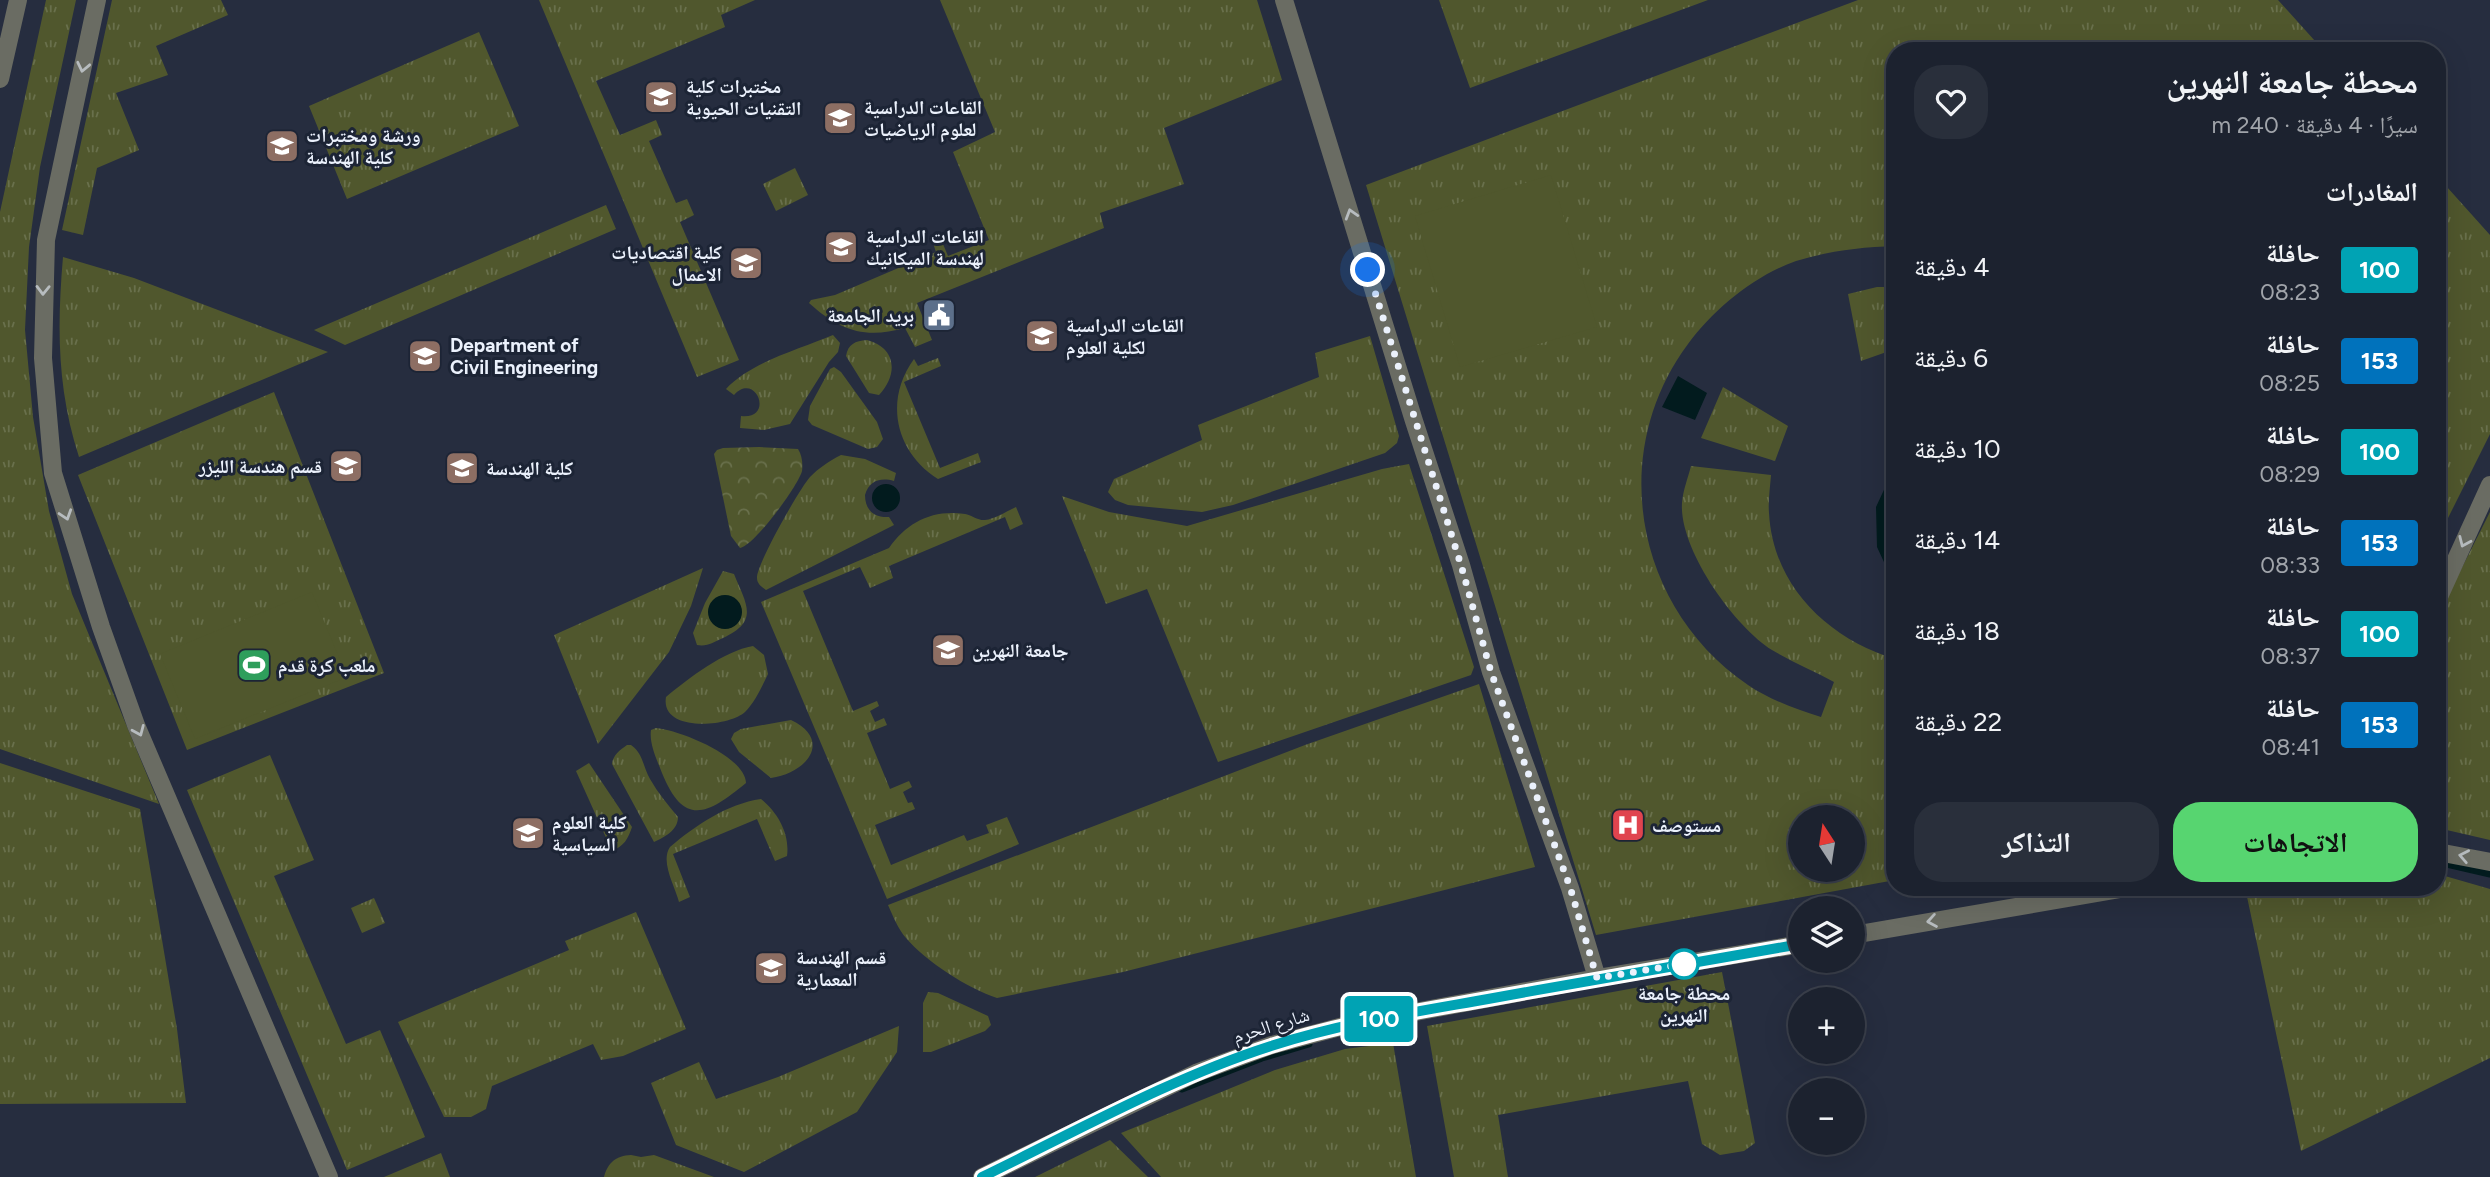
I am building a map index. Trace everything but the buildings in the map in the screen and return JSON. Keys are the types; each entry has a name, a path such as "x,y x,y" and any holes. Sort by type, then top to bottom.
{"street":[{"path":"0,79 18,0"},
{"path":"97,0 46,240 43,358 53,473 101,627 136,725 329,1177"},
{"path":"1284,0 1423,452 1461,565 1491,672 1570,887 1597,978"},
{"path":"2446,581 2490,485"},
{"path":"2446,854 2490,862"},
{"path":"2000,910 2039,896"},
{"path":"1865,933 2080,896"},
{"name":"شارع الحرم","path":"982,1177 1195,1073 1272,1045 1351,1024 1597,978 1788,946"}],"green space":[{"path":"46,0 76,0 40,167 29,247 25,330 33,417 49,511 72,594 159,804 0,749 0,212"},
{"path":"112,0 221,0 228,15 156,46 168,75 116,93 139,150 97,168 83,235 62,230"},
{"path":"539,0 755,0 721,15 725,27 596,81 620,135 656,120 662,135 649,141 676,203 687,199 694,215 680,222 739,360 697,377"},
{"path":"940,0 1257,0 1282,80 1164,128 1184,184 1100,213 1104,228 917,303 932,340 915,347 905,328 877,333 854,330 831,320 809,303 811,300 835,295 936,252 932,240 940,237 948,256 989,240 953,152 995,132"},
{"path":"1439,0 1708,0 1470,88"},
{"path":"1858,0 2278,0 2316,42 1886,42 1886,246 1821,255 1796,261 1765,275 1736,295 1698,331 1662,387 1647,433 1641,480 1645,527 1658,573 1680,615 1710,653 1756,690 1774,700 1821,717 1834,682 1772,650 1757,639 1726,605 1699,563 1683,522 1682,503 1691,466 1771,475 1769,508 1773,540 1781,564 1793,586 1827,624 1848,638 1886,656 1886,882 1808,896 1788,896 1788,900 1596,935 1366,185"},
{"path":"479,32 519,126 347,199 309,106"},
{"path":"795,168 808,195 776,211 763,184"},
{"path":"1551,175 1597,327 1460,367 1415,216"},
{"path":"2446,186 2490,235 2490,434 2446,522"},
{"path":"606,205 616,229 345,345 314,330"},
{"path":"63,257 134,278 328,352 79,457 66,407 60,358"},
{"path":"1886,287 1886,352 1861,361 1848,294"},
{"path":"833,335 840,343 838,352 790,424 764,430 740,428 741,416 757,411 760,405 758,398 755,392 749,389 742,389 734,395 726,389 762,364"},
{"path":"1370,336 1399,436 1397,443 1385,453 1233,505 1202,512 1128,505 1115,500 1108,492 1114,479 1202,440 1198,425 1319,377 1315,353"},
{"path":"867,340 884,349 891,363 889,379 879,395 869,393 846,356 853,344"},
{"path":"938,358 941,366 904,382 940,468 978,453 981,462 938,479 912,455 904,440 897,408 899,391 914,359 918,366"},
{"path":"834,367 841,372 877,422 883,439 877,447 868,449 812,425 808,420 810,406 830,369"},
{"path":"1723,387 1788,426 1775,461 1701,438"},
{"path":"274,392 384,673 187,750 78,475"},
{"path":"723,448 798,449 802,471 775,514 747,545 740,548 731,536 714,454"},
{"path":"841,455 865,459 896,473 894,481 876,481 869,486 865,495 871,512 889,517 894,525 766,590 757,578 763,558 779,527 810,477"},
{"path":"1409,464 1474,667 1471,675 1218,762 1147,589 1106,604 1062,496 1109,512 1187,526 1382,469"},
{"path":"1016,507 1023,524 1010,530 1005,517 889,566 893,578 870,588 860,567 803,591 853,711 877,701 879,706 870,711 875,722 884,718 887,725 867,733 890,789 909,781 912,787 903,792 908,803 912,802 915,809 875,825 891,865 964,835 967,841 989,833 986,825 1007,817 1019,844 887,899 761,602 889,548 904,531 922,519 953,513 985,520"},
{"path":"2490,512 2490,840 2446,830 2446,599"},
{"path":"703,568 691,606 669,652 598,744 554,635"},
{"path":"723,571 734,574 746,603 746,618 735,632 707,645 697,645 693,633 705,603"},
{"name":"ملعب كرة قدم","path":"312,592 347,677 195,739 160,654"},
{"path":"753,646 764,655 768,674 745,712 725,721 697,724 674,717 667,709 666,697 696,674 730,653"},
{"path":"1479,684 1535,867 1123,972 997,998 961,981 924,956 903,934 888,905 1305,745"},
{"path":"791,720 804,728 811,737 813,746 804,763 784,775 771,778 739,752 731,739 734,733 741,729"},
{"path":"656,728 694,739 723,754 743,773 746,783 720,803 698,810 688,808 679,802 670,790 658,763 651,735 651,730"},
{"path":"627,745 631,745 638,752 653,784 678,817 673,829 654,842 612,764 615,755"},
{"path":"270,755 314,860 274,876 346,1044 380,1030 425,1137 347,1170 187,790"},
{"path":"0,763 140,809 177,1029 186,1103 0,1104"},
{"path":"589,763 632,827 625,842 612,851 576,771"},
{"path":"761,799 782,824 787,840 787,856 775,861 757,819 673,854 690,897 679,902 667,867 670,847 712,817"},
{"path":"2446,876 2490,889 2490,1058 2301,1151 2247,896 2446,896"},
{"path":"374,898 385,923 362,933 351,908"},
{"path":"636,912 686,1029 623,1056 601,1060 593,1044 492,1086 486,1109 471,1117 444,1117 398,1022 569,950 565,941"},
{"path":"1722,972 1755,1143 1744,1151 1720,1155 1702,1144 1688,1081 1498,1115 1508,1177 1454,1177 1427,1026"},
{"path":"928,992 938,993 988,1016 991,1025 985,1031 931,1052 923,1052 923,1003"},
{"path":"899,1026 897,1052 857,1112 744,1172 676,1145 651,1083 699,1062 716,1099 778,1077"},
{"path":"1393,1043 1416,1177 1161,1177 1121,1133 1275,1070 1345,1049"},
{"path":"1110,1140 1148,1177 1035,1177"},
{"path":"441,1153 450,1177 384,1177"},
{"path":"631,1155 654,1155 714,1177 604,1177 613,1161"}],"shaded area":[{"path":"1678,376 1707,393 1695,420 1662,407"},
{"path":"886,484 896,488 900,498 896,508 886,512 876,508 872,498 876,488"},
{"path":"1886,485 1886,566 1877,547 1876,507"},
{"path":"725,595 737,600 742,612 737,624 725,629 713,624 708,612 713,600"}],"waterway":[{"path":"2446,864 2490,874"},
{"path":"1182,1089 1262,1058 1309,1044"}],"bus line":[{"name":"100","path":"982,1177 1195,1073 1272,1045 1351,1024 1597,978 1788,946"}],"place":[{"name":"مختبرات كلية التقنيات الحيوية","path":"661,97"},
{"name":"القاعات الدراسية لعلوم الرياضيات","path":"840,118"},
{"name":"ورشة ومختبرات كلية الهندسة","path":"282,146"},
{"name":"القاعات الدراسية لهندسة الميكانيك","path":"841,247"},
{"name":"كلية اقتصاديات الاعمال","path":"746,263"},
{"name":"بريد الجامعة","path":"939,315"},
{"name":"القاعات الدراسية لكلية العلوم","path":"1042,336"},
{"name":"Department of Civil Engineering","path":"425,356"},
{"name":"قسم هندسة الليزر","path":"346,466"},
{"name":"كلية الهندسة","path":"462,468"},
{"name":"جامعة النهرين","path":"948,650"},
{"name":"ملعب كرة قدم","path":"254,665"},
{"name":"مستوصف","path":"1628,825"},
{"name":"كلية العلوم السياسية","path":"528,833"},
{"name":"محطة جامعة النهرين","path":"1684,964"},
{"name":"قسم الهندسة المعمارية","path":"771,968"}],"route":[{"path":"1368,270 1423,452 1461,565 1491,672 1570,887 1597,978 1696,962 1684,964"}]}
